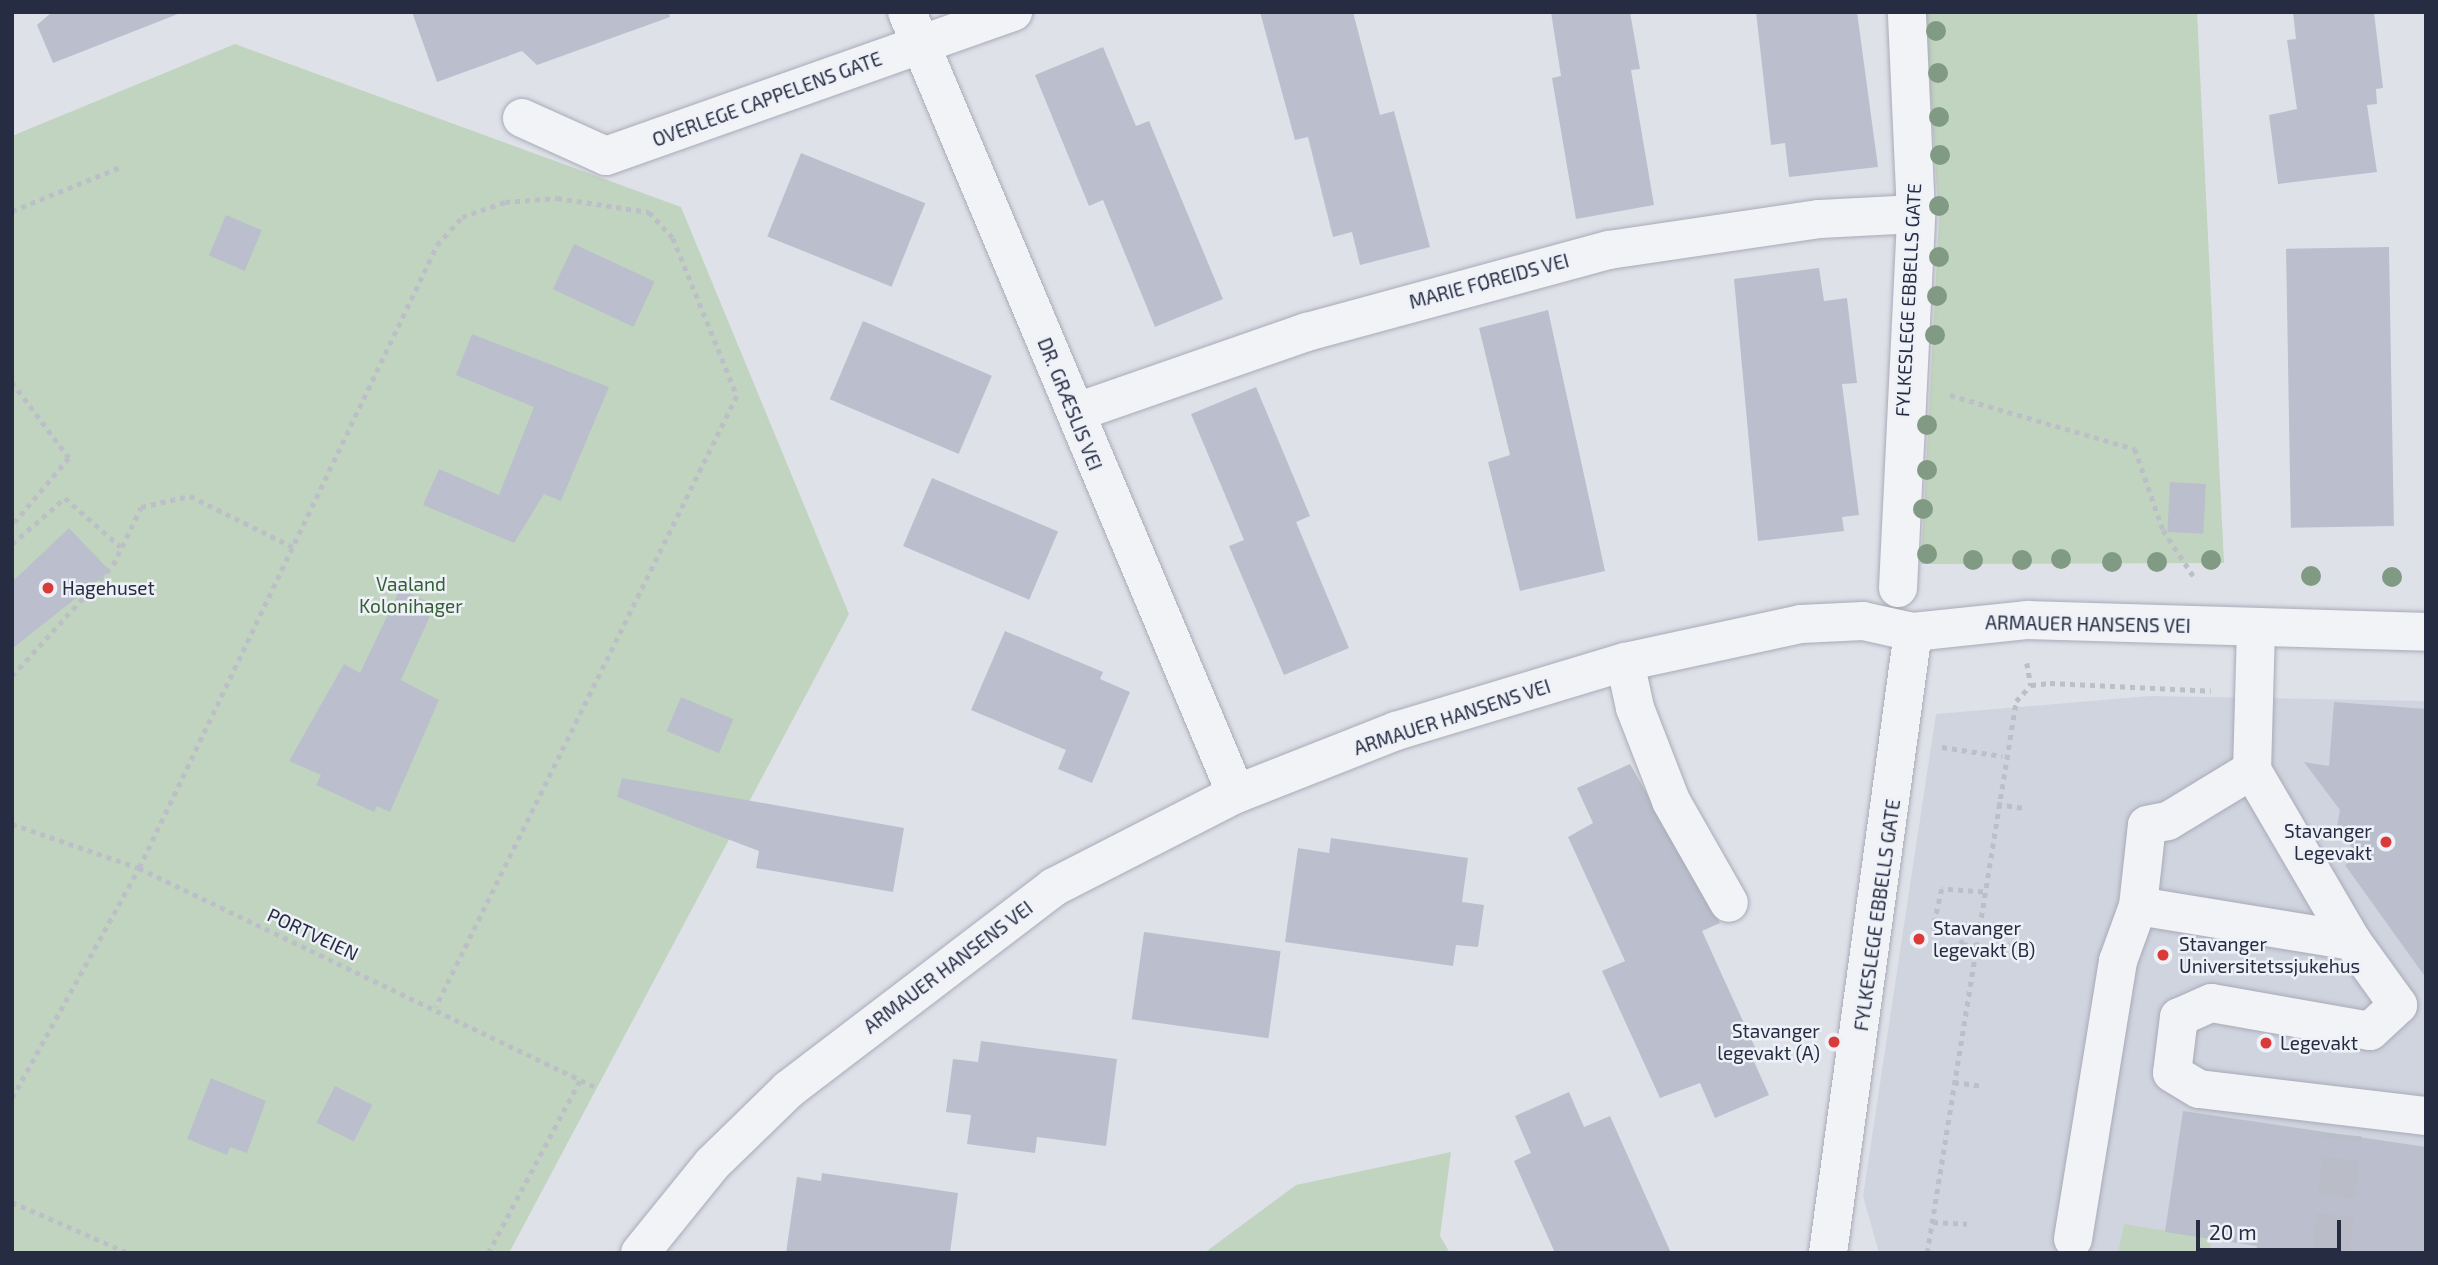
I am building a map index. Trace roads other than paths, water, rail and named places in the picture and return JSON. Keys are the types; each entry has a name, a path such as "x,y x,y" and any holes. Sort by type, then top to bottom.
{"street":[{"name":"OVERLEGE CAPPELENS GATE","path":"522,118 607,156 914,28 1013,12"},
{"name":"FYLKESLEGE EBBELLS GATE","path":"1898,587 1905,395 1916,214 1907,12"},
{"name":"DR. GRÆSLIS VEI","path":"914,28 1077,412 1112,511 1236,794"},
{"name":"MARIE FØREIDS VEI","path":"1077,412 1307,332 1609,250 1820,219 1916,214"},
{"name":"ARMAUER HANSENS VEI","path":"640,1253 712,1164 789,1089 910,993 1054,887 1236,794 1396,731 1625,662 1801,624 1863,621 1913,632 2028,620 2426,632"},
{"path":"2256,628 2252,770 2352,941 2398,1005 2370,1031 2211,1003 2179,1017 2172,1073 2199,1089 2344,1121 2426,1116"},
{"name":"FYLKESLEGE EBBELLS GATE","path":"1828,1253 1913,632"},
{"path":"1625,662 1635,708 1671,801 1729,903"},
{"path":"2073,1239 2118,961 2138,906 2147,825 2168,821 2252,770"},
{"path":"2138,906 2352,941"},
{"name":"FYLKESLEGE EBBELLS GATE","path":"1837,1197 1854,1253"}],"tunnel":[{"path":"2331,1253 2343,1135"}],"place":[{"name":"Hagehuset","path":"48,588"},
{"name":"Stavanger Legevakt","path":"2386,842"},
{"name":"Stavanger legevakt (B)","path":"1919,939"},
{"name":"Stavanger Universitetssjukehus","path":"2163,955"},
{"name":"Stavanger legevakt (A)","path":"1834,1042"},
{"name":"Legevakt","path":"2266,1043"}],"park label":[{"name":"Vaaland Kolonihager","path":"411,595"}]}
